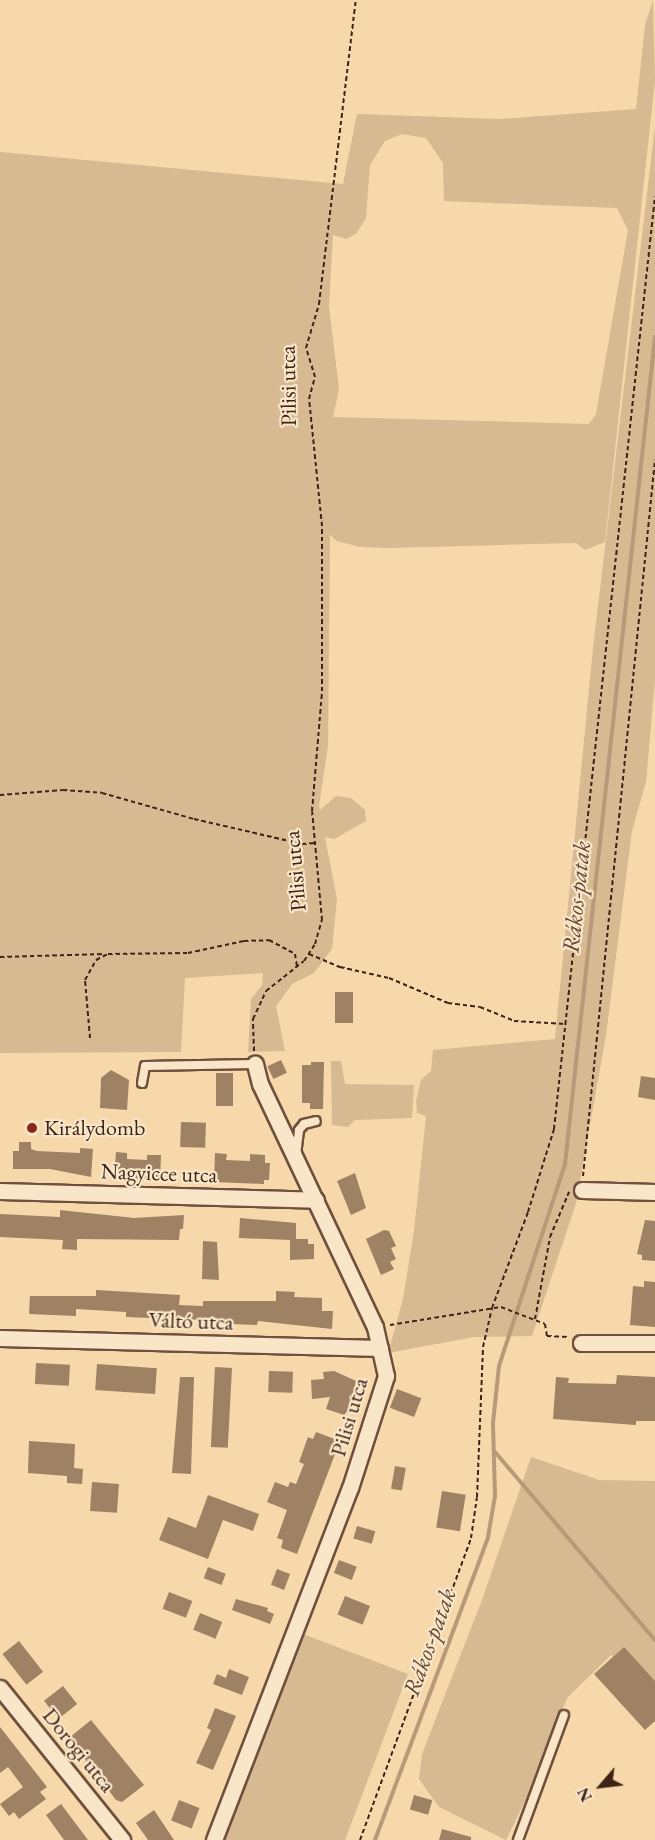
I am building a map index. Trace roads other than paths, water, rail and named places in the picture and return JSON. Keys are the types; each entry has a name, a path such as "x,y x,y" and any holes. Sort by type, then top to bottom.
{"street":[{"name":"Pilisi utca","path":"214,1840 350,1488 386,1376 375,1327 260,1084 255,1064"},
{"path":"582,1190 655,1192"},
{"name":"Nagyicce utca","path":"0,1191 316,1200"},
{"name":"Váltó utca","path":"0,1338 380,1348"},
{"path":"581,1343 655,1342"},
{"name":"Dorogi utca","path":"0,1688 123,1840"}],"lane":[{"path":"142,1083 145,1066 255,1064"},
{"path":"295,1157 299,1152 299,1130 304,1124 316,1121"},
{"path":"518,1840 564,1715"}],"waterway":[{"name":"Rákos-patak","path":"375,1840 488,1537 495,1496 493,1423 499,1366 565,1164 655,337"},
{"name":"Rákos-patak","path":"495,1452 655,1640"}],"place":[{"name":"Királydomb","path":"32,1128"}]}
